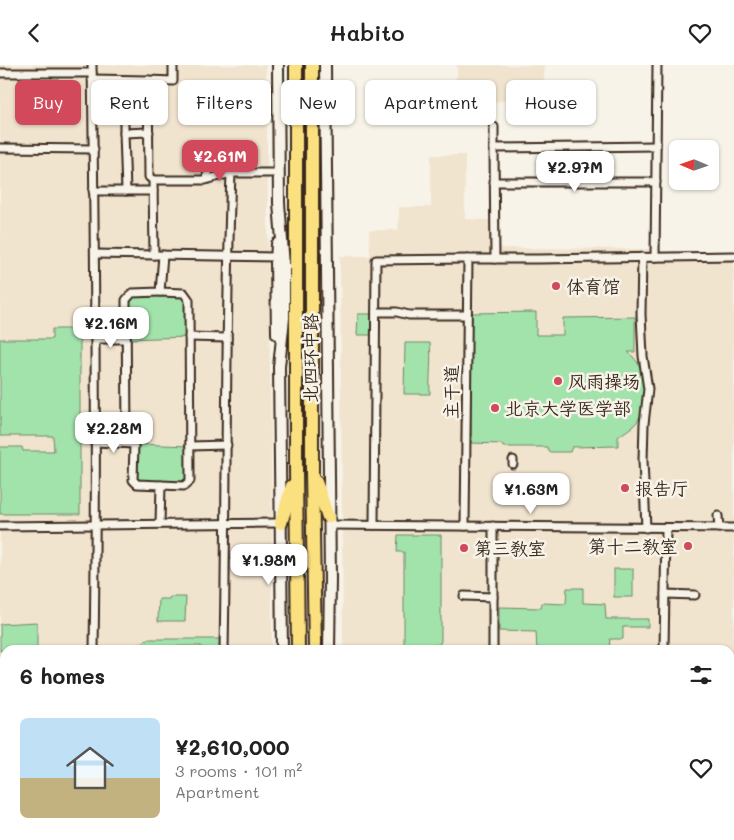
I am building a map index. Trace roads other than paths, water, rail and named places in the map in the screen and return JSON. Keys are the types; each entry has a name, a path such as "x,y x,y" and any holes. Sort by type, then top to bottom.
{"highway":[{"path":"290,65 294,80"},
{"name":"北四环中路","path":"296,65 296,80"},
{"name":"北四环中路","path":"312,65 312,80"},
{"path":"313,80 316,65"},
{"name":"北四环中路","path":"296,125 298,645"},
{"name":"北四环中路","path":"312,125 314,645"},
{"path":"281,523 296,471"},
{"path":"312,472 329,521"}],"street":[{"path":"92,65 96,442 94,645"},
{"path":"168,81 173,81 173,65"},
{"name":"北四环中路","path":"278,65 279,203 276,257 276,320 279,367 282,645"},
{"name":"北四环中路","path":"325,65 329,645"},
{"path":"655,257 657,65"},
{"path":"0,73 148,80"},
{"path":"124,125 126,191"},
{"path":"149,125 150,177 153,180 154,255"},
{"path":"494,127 495,259"},
{"path":"124,133 149,132"},
{"path":"494,148 656,146"},
{"path":"0,148 94,149"},
{"path":"205,180 218,149"},
{"path":"153,180 205,180 231,173 279,173"},
{"path":"224,645 227,524 228,256 231,173"},
{"path":"494,182 656,182"},
{"path":"93,191 153,191"},
{"name":"北四环中路","path":"279,203 284,265 284,319 279,367"},
{"path":"95,254 276,257"},
{"path":"160,292 163,255"},
{"path":"374,525 376,260 734,255"},
{"path":"642,257 641,314 643,356 648,389 644,424 643,460 646,528"},
{"name":"主干道","path":"465,526 468,259"},
{"path":"132,293 184,293 189,300 189,337 190,481 184,486 137,484 133,481 134,444 127,435 126,300 132,293"},
{"path":"376,311 397,312 409,315 467,315"},
{"path":"189,337 228,338"},
{"path":"95,339 126,339"},
{"path":"96,442 134,444"},
{"path":"190,446 227,445"},
{"path":"160,525 161,485"},
{"path":"718,515 719,528"},
{"path":"329,521 374,525 734,528"},
{"path":"0,526 281,523"},
{"path":"493,645 494,526"},
{"path":"664,645 666,528"},
{"path":"665,594 695,595"},
{"path":"464,596 493,597"},
{"path":"329,631 335,645"}],"place":[{"name":"体育馆","path":"556,286"},
{"name":"风雨操场","path":"558,381"},
{"name":"北京大学医学部","path":"495,408"},
{"name":"报告厅","path":"625,488"},
{"name":"第十二教室","path":"688,546"},
{"name":"第三教室","path":"464,548"}]}
